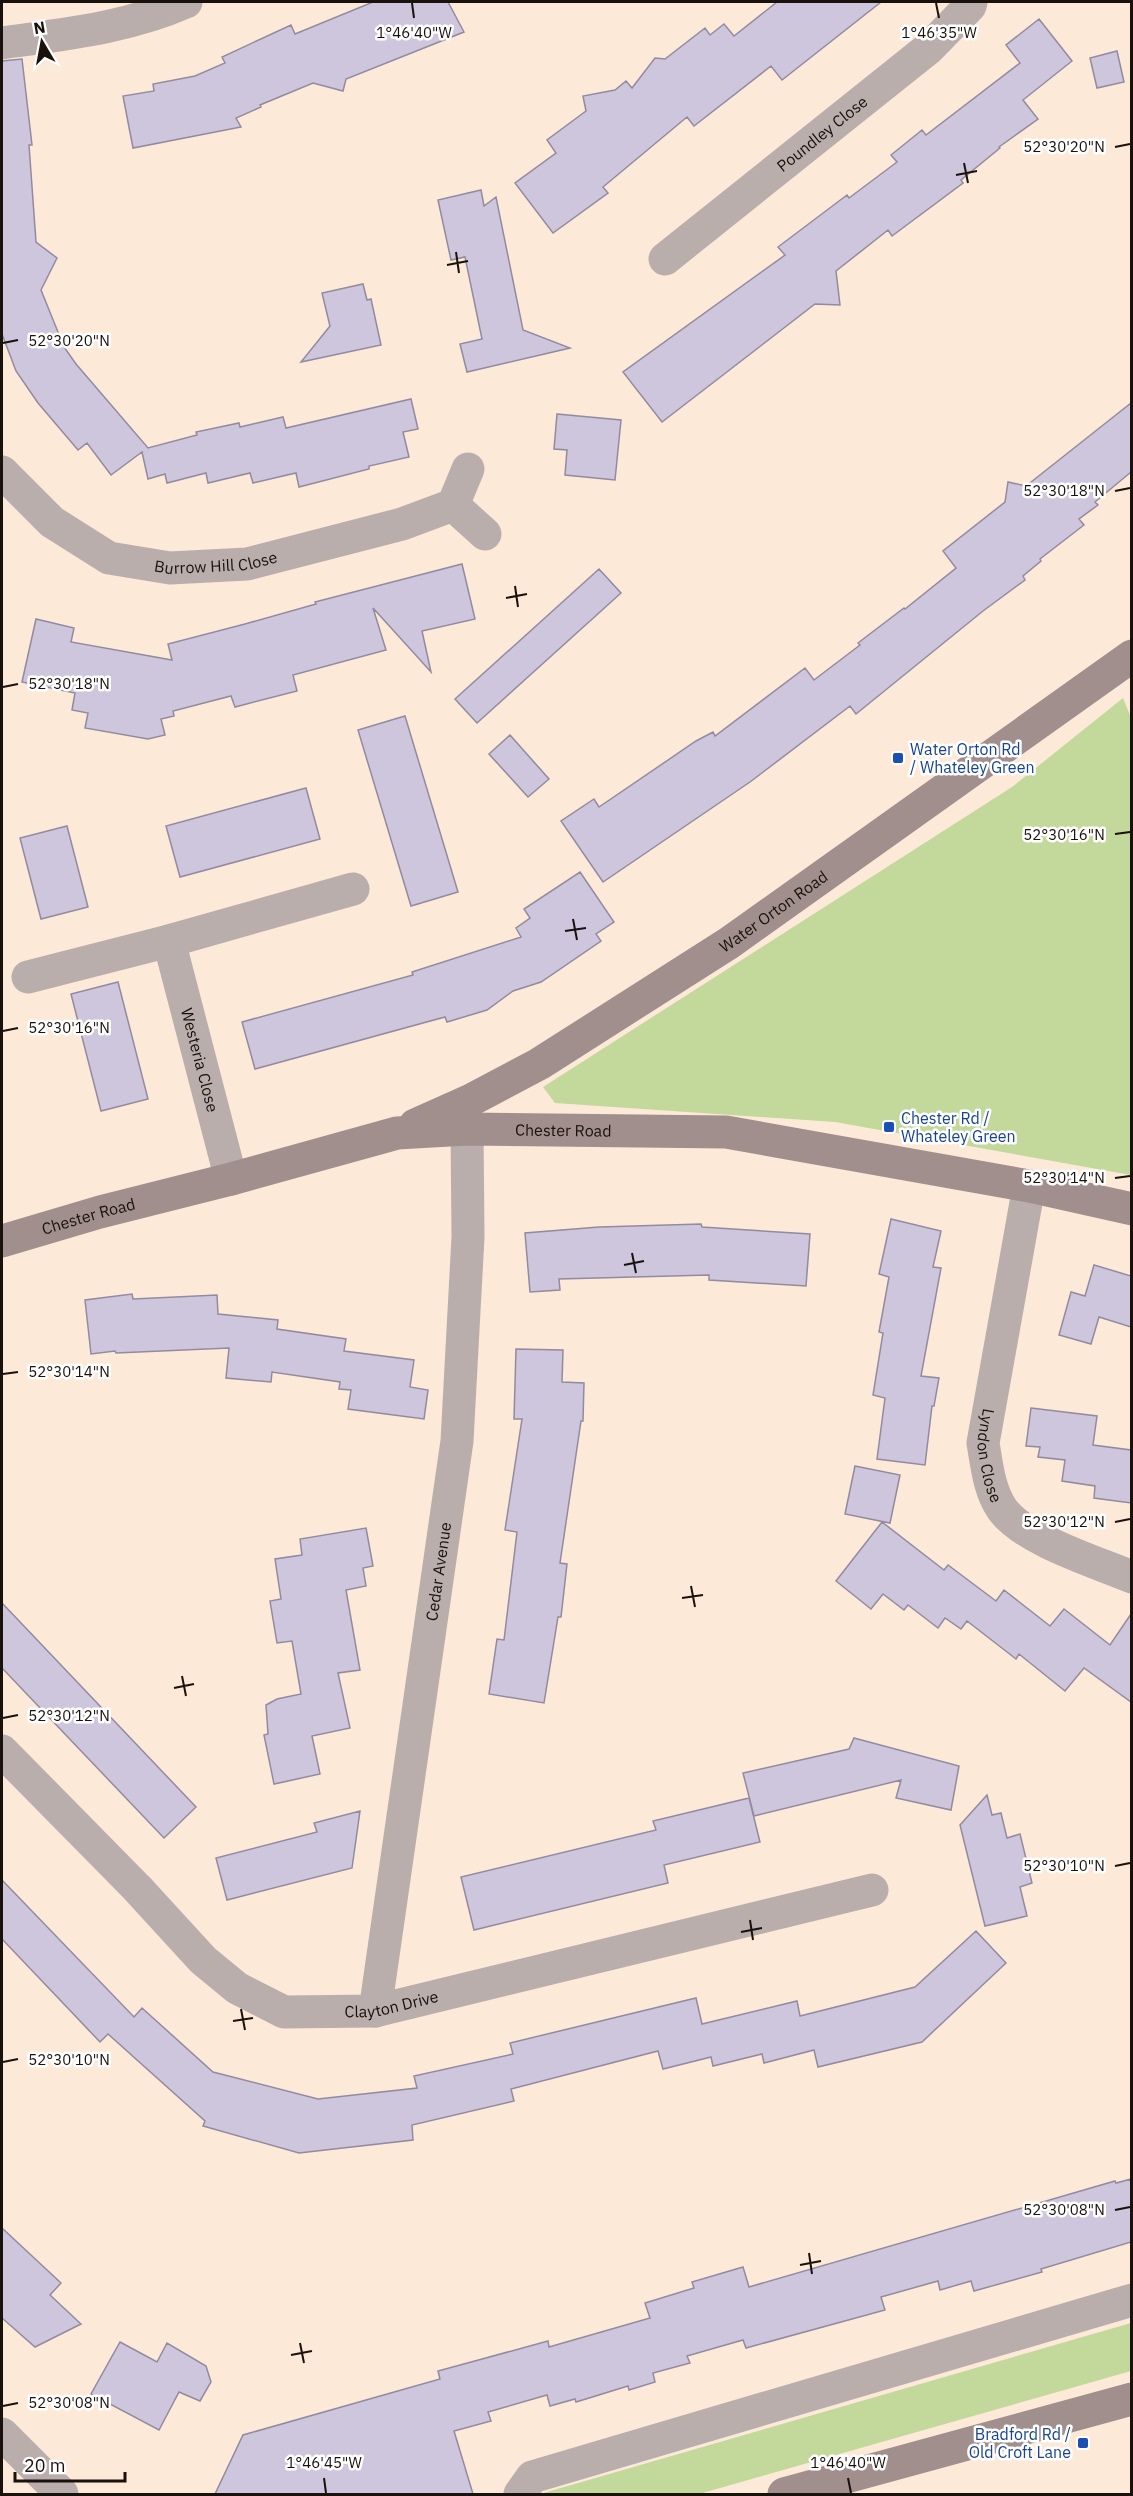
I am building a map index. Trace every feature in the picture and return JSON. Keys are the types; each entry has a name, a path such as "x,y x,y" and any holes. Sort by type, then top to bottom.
{"main road":[{"name":"Water Orton Road","path":"397,1133 471,1100 539,1064 729,943 1131,656"},
{"name":"Chester Road","path":"2,1241 100,1212 397,1133 467,1129 726,1132 1029,1186 1131,1209"},
{"path":"784,2494 1131,2399"}],"street":[{"path":"2,43 105,28 156,15 186,2"},
{"name":"Poundley Close","path":"665,259 929,48 970,6 971,2"},
{"path":"468,469 453,505 485,534"},
{"name":"Burrow Hill Close","path":"2,472 52,522 109,558 170,568 247,564 402,524 453,505"},
{"path":"28,977 169,941 353,889"},
{"name":"Westeria Close","path":"169,941 231,1179"},
{"name":"Cedar Avenue","path":"375,2011 457,1441 468,1237 467,1129"},
{"name":"Lyndon Close","path":"1029,1186 983,1443 990,1485 1002,1509 1014,1522 1053,1545 1131,1577"},
{"name":"Clayton Drive","path":"2,1751 137,1888 203,1960 237,1988 284,2012 375,2011 872,1890"},
{"path":"520,2494 532,2477 1131,2300"},
{"path":"2,2434 62,2494"}],"green space":[{"path":"1123,698 1132,720 1131,1175 835,1122 555,1103 543,1087 1012,787"},
{"path":"1131,2323 1131,2371 699,2494 540,2494"}],"building":[{"path":"373,2 448,2 464,32 346,79 343,91 313,83 260,105 261,107 236,118 241,127 133,148 123,96 154,91 153,84 195,76 225,63 222,57 291,25 295,34"},
{"path":"777,2 881,2 782,80 771,66 694,126 687,117 603,187 608,193 553,233 515,183 556,153 547,140 586,111 583,96 615,90 626,81 632,88 655,58 665,59 705,28 710,35 724,24 734,36"},
{"path":"1039,19 1072,61 1023,100 1038,119 999,147 961,180 963,183 892,236 888,230 836,271 840,305 815,304 662,422 623,372 785,255 778,247 847,195 849,198 897,162 891,155 922,130 926,135 1020,63 1006,45"},
{"path":"1117,51 1124,82 1097,88 1090,58"},
{"path":"22,59 32,145 29,145 36,242 57,258 41,290 64,347 148,448 197,435 196,432 239,423 240,427 283,417 286,428 411,399 418,429 403,432 409,457 369,466 369,469 299,487 296,473 253,483 250,473 208,483 206,473 167,483 165,474 148,479 142,452 111,475 87,443 78,450 38,403 16,371 2,334 2,61"},
{"path":"481,190 484,206 496,197 523,330 570,348 467,372 460,344 482,339 465,257 451,260 438,200"},
{"path":"363,284 367,300 371,299 381,345 301,362 330,326 322,293"},
{"path":"1131,403 1131,472 1095,502 1098,505 1079,519 1084,525 1040,559 1041,561 1023,576 1025,580 983,611 856,714 850,706 750,782 603,882 561,821 594,799 599,807 696,741 713,732 715,736 805,668 814,680 860,645 858,643 956,568 943,551 1005,502 1008,482 1026,486"},
{"path":"557,414 621,420 615,480 565,475 567,450 554,449"},
{"path":"462,564 475,619 422,631 431,672 373,608 386,650 293,675 297,691 235,707 231,696 173,711 174,716 161,719 165,735 148,739 85,728 88,713 72,710 75,693 22,682 36,619 74,628 71,642 172,660 168,644 316,604 315,602"},
{"path":"599,569 621,593 477,723 455,699"},
{"path":"405,716 458,892 411,906 358,730"},
{"path":"510,735 549,779 528,797 489,754"},
{"path":"306,788 320,839 180,877 166,826"},
{"path":"67,826 88,907 41,919 20,838"},
{"path":"580,872 614,922 596,934 601,941 541,982 513,991 487,1010 447,1022 445,1017 255,1069 242,1022 413,975 412,972 521,937 516,928 530,918 524,909"},
{"path":"118,982 148,1099 101,1111 71,994"},
{"path":"891,1219 941,1231 933,1267 941,1268 921,1376 939,1378 934,1406 932,1406 925,1465 877,1459 885,1398 873,1395 883,1333 879,1332 889,1277 879,1274"},
{"path":"701,1224 702,1227 810,1234 806,1286 709,1280 709,1275 559,1279 560,1290 530,1292 525,1233 599,1227"},
{"path":"1094,1265 1131,1276 1131,1327 1099,1317 1091,1344 1059,1335 1071,1292 1085,1296"},
{"path":"132,1294 133,1299 217,1295 218,1314 278,1320 277,1329 346,1339 344,1351 414,1360 410,1387 428,1390 424,1419 348,1409 351,1390 339,1389 340,1382 272,1372 271,1382 226,1378 229,1348 116,1353 115,1351 91,1354 85,1300"},
{"path":"516,1349 563,1350 562,1382 584,1383 583,1421 581,1421 560,1563 567,1564 561,1617 558,1617 544,1703 489,1694 497,1639 504,1640 517,1532 505,1530 522,1419 514,1419"},
{"path":"1031,1408 1097,1416 1093,1445 1131,1450 1131,1503 1094,1498 1095,1486 1062,1481 1065,1460 1038,1457 1040,1447 1026,1446"},
{"path":"855,1466 900,1475 890,1523 845,1514"},
{"path":"882,1522 944,1570 948,1565 996,1601 1004,1590 1050,1626 1064,1609 1110,1645 1131,1614 1131,1702 1084,1668 1065,1691 1019,1654 1016,1659 967,1621 961,1629 945,1618 938,1628 908,1605 904,1610 883,1594 871,1609 836,1581"},
{"path":"366,1528 373,1566 363,1568 366,1586 346,1590 360,1670 338,1673 350,1728 312,1736 320,1774 274,1784 264,1735 268,1734 266,1705 277,1699 301,1694 292,1641 277,1643 270,1601 281,1599 275,1559 302,1555 300,1539"},
{"path":"2,1603 196,1807 164,1838 2,1668"},
{"path":"854,1738 959,1766 951,1810 896,1798 901,1780 754,1816 743,1773 849,1749"},
{"path":"987,1795 992,1815 1001,1813 1007,1838 1020,1834 1032,1883 1020,1887 1027,1916 985,1926 960,1825"},
{"path":"749,1798 760,1842 664,1865 668,1883 474,1930 461,1877 656,1830 653,1821"},
{"path":"360,1811 352,1868 227,1900 216,1858 317,1832 314,1823"},
{"path":"2,1880 134,2017 142,2008 213,2072 318,2099 417,2088 414,2076 513,2054 510,2043 696,1998 702,2024 797,2001 800,2016 915,1987 976,1931 1006,1963 922,2042 818,2067 814,2050 764,2063 762,2054 713,2066 711,2057 663,2069 658,2051 511,2089 514,2101 412,2125 413,2140 299,2153 203,2126 205,2121 108,2034 100,2042 2,1939"},
{"path":"1131,2179 1131,2242 1041,2269 1042,2272 974,2291 971,2281 940,2290 938,2281 881,2297 885,2310 746,2348 743,2340 687,2356 690,2363 653,2373 655,2382 629,2390 628,2386 576,2402 575,2399 550,2406 547,2395 488,2412 491,2421 454,2431 473,2494 215,2494 243,2435 440,2379 438,2371 548,2341 549,2347 650,2318 645,2303 694,2288 692,2282 743,2267 749,2287 1115,2181 1116,2183"},
{"path":"2,2228 61,2283 50,2295 81,2324 35,2347 2,2318"},
{"path":"120,2342 157,2362 167,2343 206,2366 211,2382 200,2401 179,2392 159,2430 91,2394"}],"place":[{"name":"Water Orton Rd / Whateley Green","path":"898,758"},
{"name":"Chester Rd / Whateley Green","path":"889,1127"},
{"name":"Bradford Rd / Old Croft Lane","path":"1083,2443"}]}
